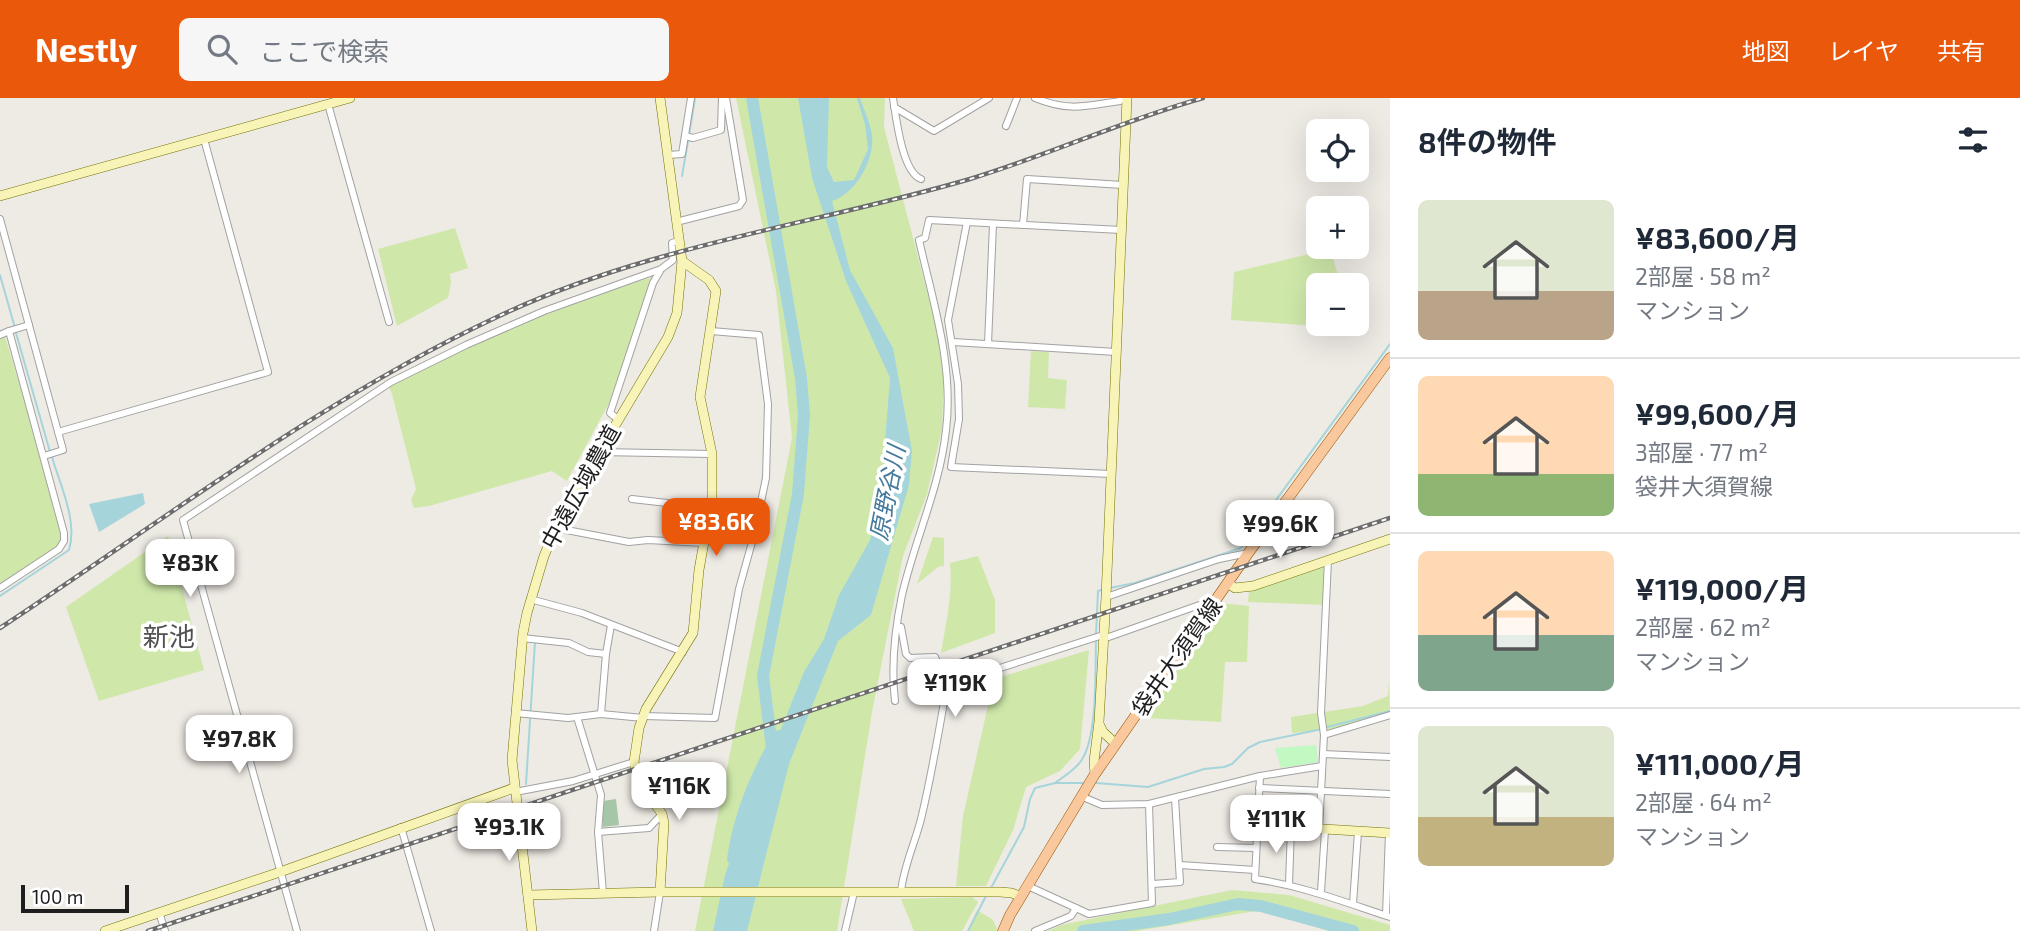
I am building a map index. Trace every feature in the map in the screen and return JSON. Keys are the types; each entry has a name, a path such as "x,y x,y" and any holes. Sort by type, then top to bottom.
{"main road":[{"name":"袋井大須賀線","path":"1003,931 1116,744 1390,358"}],"street":[{"path":"0,196 350,98"},
{"name":"中遠広域農道","path":"532,931 512,743 522,638 530,599 556,528 674,323 682,261 660,98"},
{"path":"668,155 682,154 691,98"},
{"path":"685,136 693,138 721,130 724,98"},
{"path":"676,222 739,206 743,201 724,98"},
{"path":"893,98 906,159 911,173 921,179"},
{"path":"894,107 934,131 989,98"},
{"path":"1006,126 1017,98"},
{"path":"1035,98 1052,105 1084,108 1120,101 1121,98"},
{"path":"1096,774 1094,761 1099,722 1106,597 1127,98"},
{"path":"328,104 389,323"},
{"path":"58,432 268,372 204,139"},
{"path":"1023,225 1027,179 1123,185"},
{"path":"0,219 63,450 44,456"},
{"path":"895,701 892,678 902,595 939,470 947,429 948,391 944,354 919,240 925,239 929,220 1121,230"},
{"path":"967,222 948,320 958,384 958,419 951,467 1111,474"},
{"path":"988,344 993,223"},
{"path":"297,931 183,520 391,382 544,310 661,269 673,260 672,243 679,241"},
{"path":"654,931 665,832 662,814 639,781 634,762 643,717 693,633 699,570 710,511 712,454 700,397 716,298 714,285 682,261"},
{"path":"618,419 610,413 653,283 661,269"},
{"path":"0,335 29,325"},
{"path":"0,588 59,548 64,541 44,456 9,331"},
{"path":"515,713 578,717 601,714 715,718 739,589 766,478 768,404 759,335 711,331"},
{"path":"953,342 1116,352"},
{"path":"598,452 712,454"},
{"path":"632,499 693,506 710,511"},
{"path":"556,528 629,542 648,540 705,543"},
{"path":"1229,584 1235,588 1253,586 1390,539"},
{"path":"1106,597 1219,559 1250,552"},
{"path":"1321,892 1324,735 1321,713 1328,560"},
{"path":"530,599 583,613 683,652"},
{"path":"947,685 1208,602 1213,605"},
{"path":"900,614 906,654 910,658 935,657 947,685 930,783 914,849 902,878 901,892"},
{"path":"601,714 611,625"},
{"path":"522,638 569,643 588,652 606,654"},
{"path":"1324,735 1390,715"},
{"path":"578,717 597,774 601,795 598,832 603,893"},
{"path":"1099,722 1102,733 1116,744"},
{"path":"1323,754 1390,757"},
{"path":"105,931 515,790 573,781 634,762"},
{"path":"1083,797 1102,805 1149,804 1260,776 1322,766"},
{"path":"1258,825 1390,833 1388,916 1321,892 1255,879 1260,776"},
{"path":"1259,788 1390,794"},
{"path":"1153,884 1180,882 1175,798"},
{"path":"1028,886 1089,914 1152,903 1149,804"},
{"path":"598,832 649,828 662,814"},
{"path":"401,827 431,931"},
{"path":"1289,884 1291,828"},
{"path":"1353,904 1357,832"},
{"path":"1217,847 1256,848"},
{"path":"1180,865 1255,870"},
{"path":"528,895 660,892 1012,892 1021,898"},
{"path":"845,931 851,892"},
{"path":"1035,931 1071,916 1076,908"},
{"path":"159,912 164,931"},
{"path":"656,919 661,931"}],"green space":[{"path":"736,98 885,98 884,127 933,314 944,369 942,429 927,494 903,556 872,712 837,931 695,931 792,438 776,291"},
{"path":"455,228 468,268 450,274 448,298 397,326 378,249"},
{"path":"1306,255 1306,259 1333,259 1337,273 1306,273 1306,325 1231,320 1234,272"},
{"path":"653,277 609,403 567,481 552,471 414,508 411,500 416,489 388,385 423,366 585,297"},
{"path":"4,333 64,533 62,544 0,585 0,334"},
{"path":"1031,351 1049,352 1048,378 1067,380 1065,409 1028,407"},
{"path":"168,536 204,670 99,701 66,607"},
{"path":"933,537 944,538 944,566 938,567 917,584"},
{"path":"978,556 995,600 995,633 941,653 950,597 950,563"},
{"path":"1328,565 1326,605 1248,602 1249,591"},
{"path":"1220,603 1249,606 1247,662 1225,662 1221,722 1146,718"},
{"path":"1089,650 1080,749 1060,771 1026,787 1013,830 986,886 956,886 963,816 994,679"},
{"path":"1389,680 1390,715 1330,729 1292,733 1291,717 1363,706 1388,696"},
{"path":"1316,745 1318,762 1281,768 1275,748"},
{"path":"616,799 619,825 603,827 603,801"},
{"path":"1232,890 1289,895 1390,925 1390,931 1328,931 1262,910 1137,931 1048,931 1061,925"},
{"path":"972,897 978,902 962,931 914,931 901,899"},
{"path":"977,910 993,920 998,931 967,931"}],"water":[{"path":"798,98 829,98 827,167 834,182 854,180 868,149 865,125 857,98 860,98 870,125 872,144 867,165 849,191 832,201 850,270 893,348 912,451 909,485 871,615 838,641 789,764 747,931 713,931 725,875 751,803 804,672 824,639 839,595 870,540 881,492 890,378 846,281 812,178"},
{"path":"143,493 145,504 99,532 89,504"}],"waterway":[{"path":"689,135 695,98"},
{"name":"原野谷川","path":"752,98 801,378 804,415 798,494 763,676 772,748"},
{"path":"682,176 688,141"},
{"path":"0,275 15,328"},
{"path":"16,333 50,452"},
{"path":"1110,588 1135,583 1241,548 1390,344"},
{"path":"0,596 69,550 70,515 52,457"},
{"path":"1096,635 1098,591 1101,590"},
{"path":"1055,783 1076,767 1086,750 1093,720 1096,640"},
{"path":"526,784 535,642"},
{"path":"1327,727 1390,711"},
{"path":"1096,783 1148,787 1204,769 1232,764 1248,748 1260,742 1322,729"},
{"name":"原野谷川","path":"733,859 750,795 779,736"},
{"path":"991,888 1024,827 1035,788 1055,783 1083,783"},
{"path":"968,931 986,896"},
{"path":"1083,931 1169,919 1238,904 1261,906 1353,931"}],"railway":[{"path":"0,628 305,424 432,350 497,317 612,272 671,254 970,179 1203,98"},
{"path":"148,931 1390,518"}],"district":[{"name":"新池","path":"169,637"}]}
